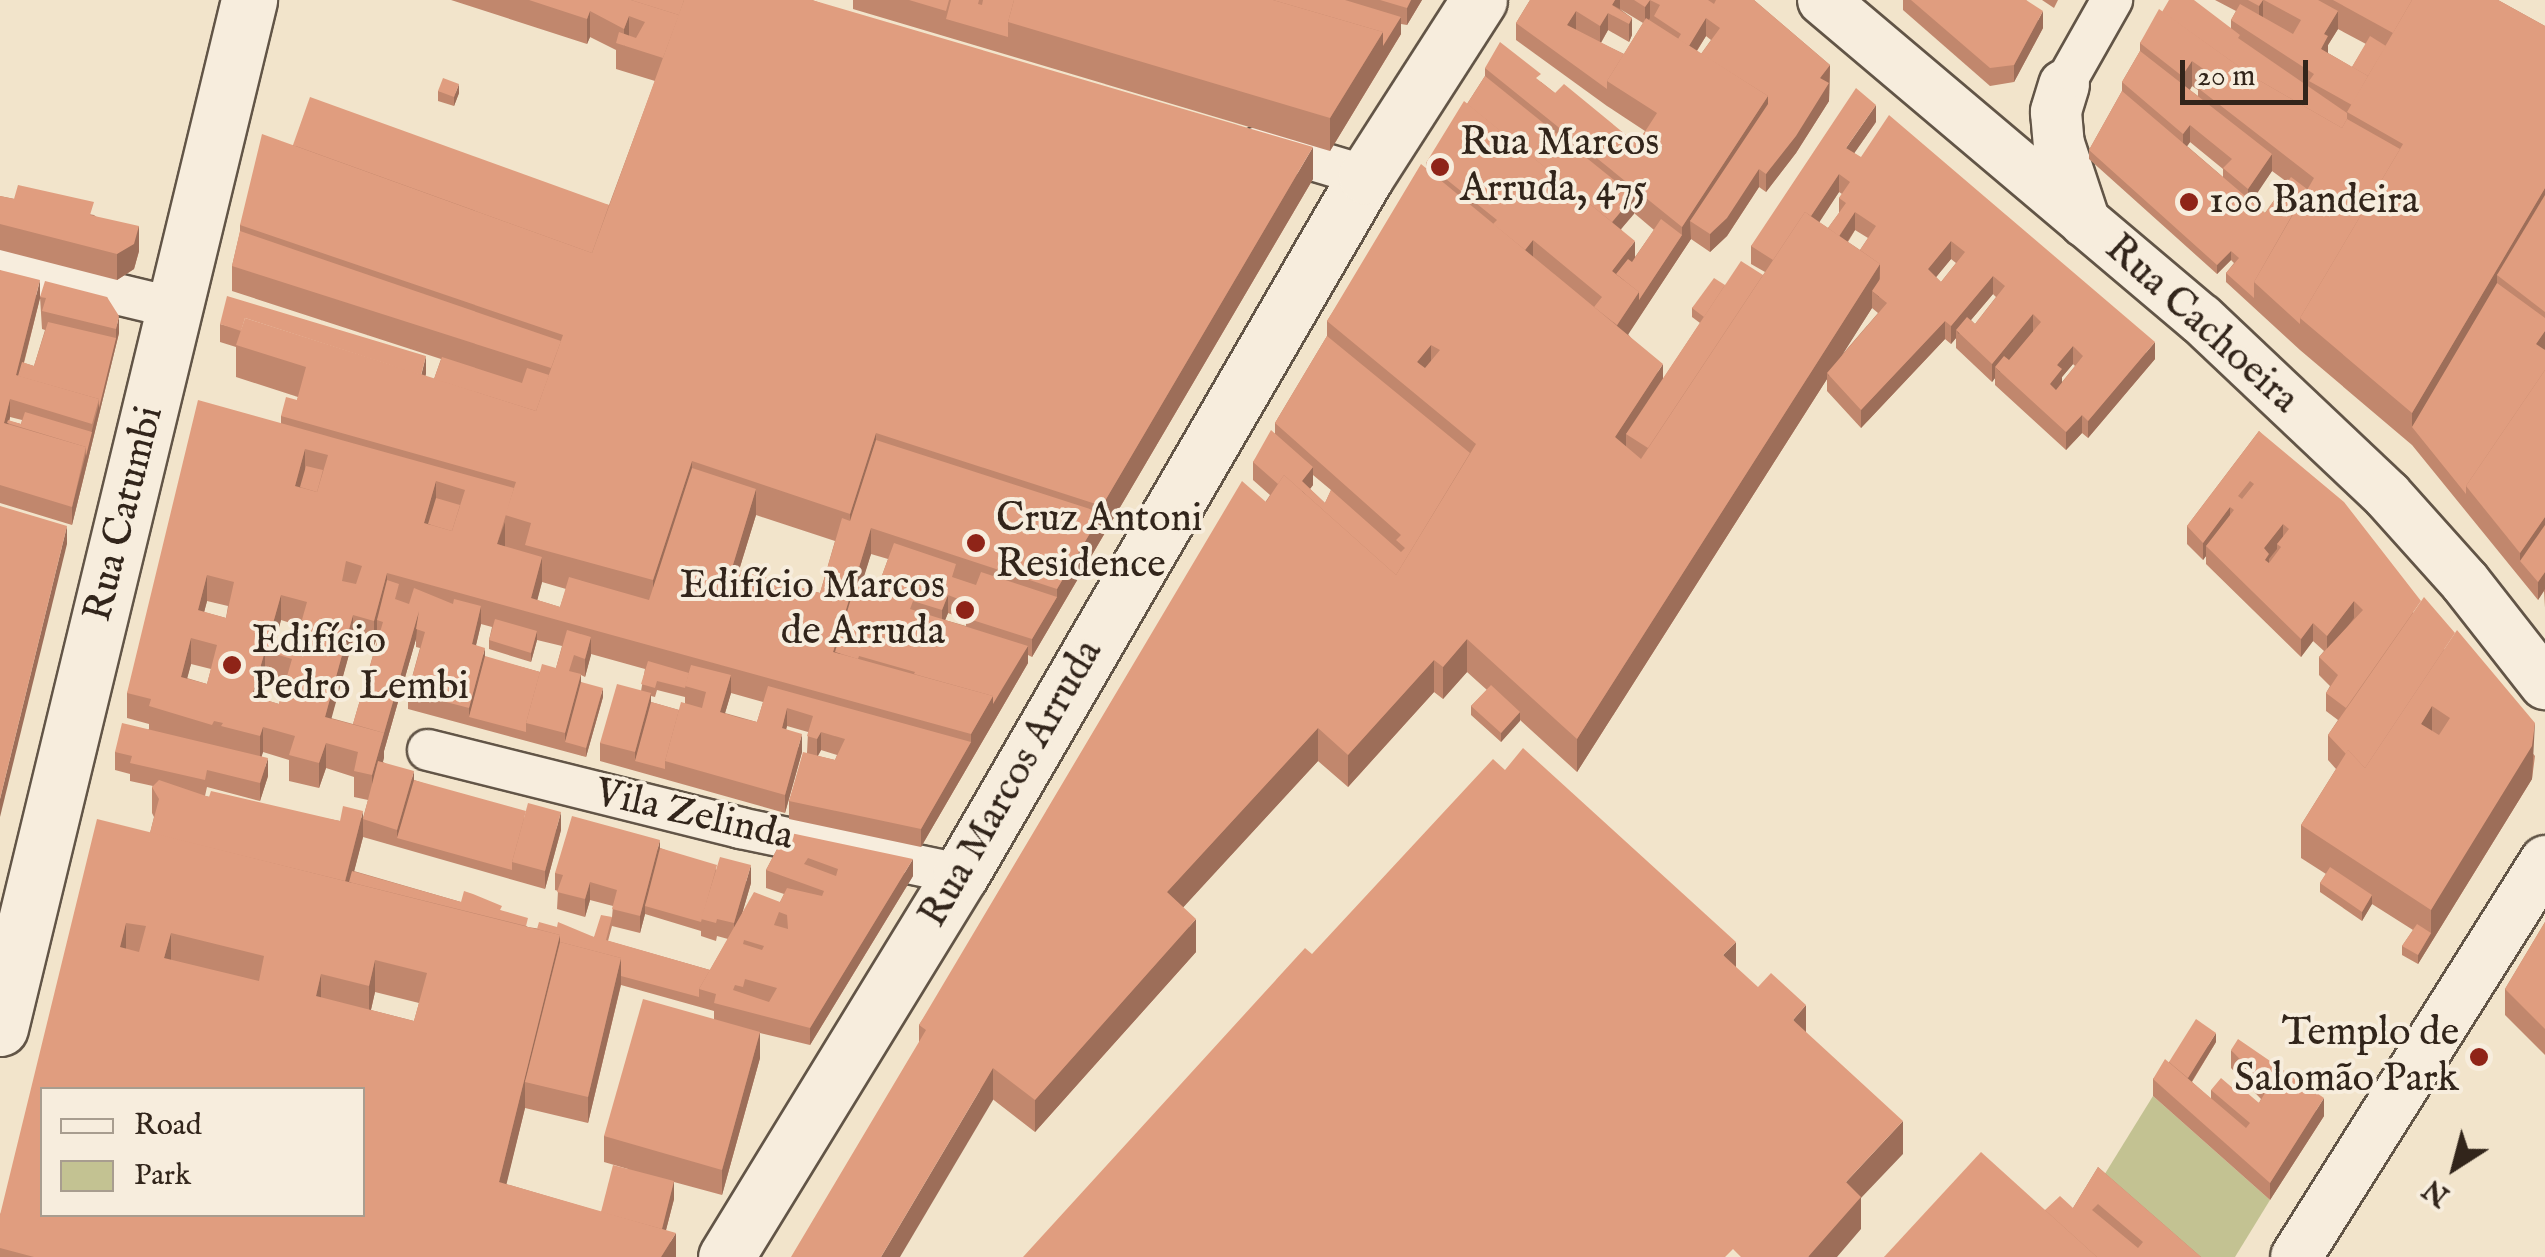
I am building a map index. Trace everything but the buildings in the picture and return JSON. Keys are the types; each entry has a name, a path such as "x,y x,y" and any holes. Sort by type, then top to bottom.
{"main road":[{"name":"Rua Catumbi","path":"0,1028 249,0"},
{"name":"Rua Marcos Arruda","path":"726,1257 961,874 1366,176 1479,0"}],"street":[{"name":"Rua Cachoeira","path":"1823,0 2201,318 2388,495 2545,684"},
{"path":"2085,222 2059,144 2056,112 2064,85 2112,0"},
{"path":"1944,102 1972,112 2011,116 2038,110 2064,85"},
{"path":"1226,134 1366,176"},
{"path":"0,266 174,308"},
{"name":"Vila Zelinda","path":"428,750 740,828 961,874"},
{"path":"2296,1257 2545,862"}],"green space":[{"path":"2153,1096 2270,1200 2235,1257 2181,1257 2098,1185"}],"place":[{"name":"Rua Marcos Arruda, 475","path":"1440,167"},
{"name":"100 Bandeira","path":"2189,202"},
{"name":"Cruz Antoni Residence","path":"976,543"},
{"name":"Edifício Marcos de Arruda","path":"965,610"},
{"name":"Edifício Pedro Lembi","path":"232,665"},
{"name":"Templo de Salomão Park","path":"2479,1057"}]}
